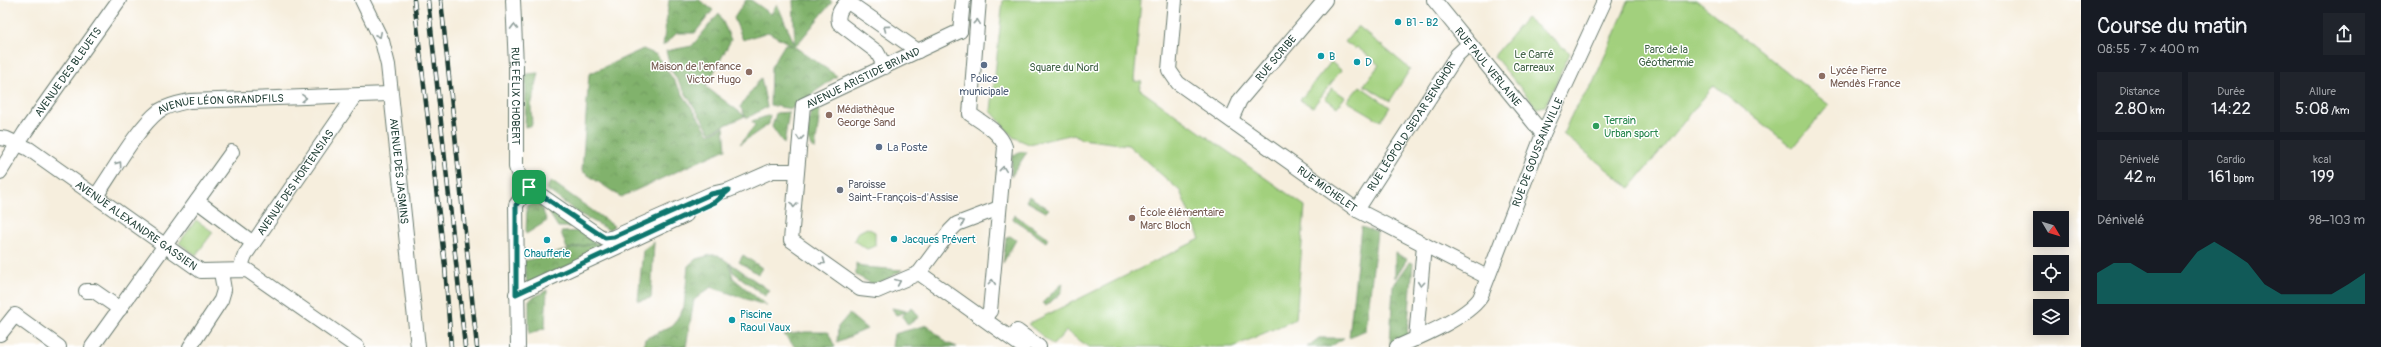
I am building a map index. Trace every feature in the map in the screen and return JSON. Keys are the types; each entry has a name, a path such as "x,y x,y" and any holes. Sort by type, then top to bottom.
{"street":[{"name":"AVENUE DES BLEUETS","path":"0,172 17,144 119,0"},
{"name":"AVENUE DES JASMINS","path":"362,0 382,41 388,65 418,347"},
{"name":"RUE FÉLIX CHOBERT","path":"513,0 516,66 516,167 520,179 529,187"},
{"path":"963,0 960,31 974,44"},
{"path":"979,0 974,44 970,114 995,132 1002,139 1005,147 987,315"},
{"name":"RUE MICHELET","path":"1175,0 1169,70 1178,83 1357,210 1487,277"},
{"path":"1178,83 1184,0"},
{"name":"RUE SCRIBE","path":"1231,120 1240,100 1325,0"},
{"name":"RUE PAUL VERLAINE","path":"1434,0 1543,134"},
{"name":"RUE DE GOUSSAINVILLE","path":"1411,343 1474,305 1480,298 1543,134 1605,0"},
{"path":"885,66 877,52 840,23 838,16 840,9 846,3 851,4 918,51"},
{"name":"AVENUE ARISTIDE BRIAND","path":"797,171 803,106 960,31"},
{"name":"RUE LÉOPOLD SEDAR SENGHOR","path":"1357,210 1457,55 1469,44"},
{"name":"AVENUE LÉON GRANDFILS","path":"96,196 146,124 160,110 173,104 189,101 354,97 390,94"},
{"name":"AVENUE DES HORTENSIAS","path":"243,270 242,263 245,255 354,97"},
{"name":"AVENUE ALEXANDRE GASSIEN","path":"0,138 29,149 200,271 221,272 243,270"},
{"path":"92,347 232,152"},
{"path":"516,294 608,245 715,202 729,190 772,171 797,171 791,240 860,289 868,292 877,291 920,272 953,227 999,208"},
{"path":"518,347 516,294 516,205 529,187 608,245"},
{"path":"197,201 253,243"},
{"path":"1397,347 1411,343 1424,245"},
{"path":"243,270 252,273 357,347"},
{"path":"190,347 221,300 224,290 221,272"},
{"path":"920,272 1039,347"},
{"path":"86,291 94,291 120,309"},
{"path":"0,334 15,315 59,347"},
{"path":"987,315 1023,347"}],"green space":[{"path":"669,0 699,0 713,10 695,33 677,33 663,46"},
{"path":"746,0 751,0 771,14 777,4 795,45 793,0 829,0 832,2 795,47 837,76 791,109 770,105 771,67 785,44 793,46 768,32 743,40 734,18"},
{"name":"Square du Nord","path":"1003,0 1141,0 1134,81 1142,82 1139,89 1305,206 1296,319 1233,347 1089,347 1066,331 1053,345 1028,324 1200,239 1180,191 1128,145 1081,139 1074,134 1029,144 1013,137 991,111"},
{"name":"Parc de la Géothermie","path":"1629,0 1696,0 1829,105 1793,148 1714,85 1630,188 1563,134 1573,112 1593,83"},
{"path":"719,13 731,40 706,87 745,116 710,132 671,70 666,51 692,46"},
{"name":"Le Carré Carreaux","path":"1526,18 1570,53 1545,106 1537,108 1494,56"},
{"path":"1358,26 1410,69 1390,101 1364,85 1379,65 1357,47 1355,49 1345,42"},
{"path":"643,49 657,55 709,134 724,127 726,149 621,197 582,171 589,74"},
{"path":"1331,62 1341,70 1313,107 1300,100"},
{"path":"539,73 531,106 532,125 525,127 526,74"},
{"path":"761,78 767,107 747,118 740,107"},
{"path":"1360,86 1390,107 1381,121 1347,101"},
{"path":"1332,88 1345,97 1337,107 1325,98"},
{"path":"811,107 820,110 815,150 807,139"},
{"path":"789,112 784,144 772,127 776,113"},
{"path":"770,115 769,124 740,144 755,125 752,121"},
{"path":"1019,152 1027,152 1011,177 1012,156"},
{"path":"551,181 614,226 609,230 578,213 546,189"},
{"path":"1029,196 1049,209 1046,212 1026,201"},
{"path":"539,202 547,221 526,234 527,205"},
{"path":"551,208 571,227 558,227 548,211"},
{"path":"1015,215 1048,238 1046,242 1013,219"},
{"path":"196,220 213,232 196,255 179,243"},
{"path":"1361,227 1377,232 1366,330 1349,337"},
{"path":"867,228 875,232 875,246 867,249 854,241 857,233"},
{"path":"583,231 595,243 567,249 561,232"},
{"path":"1010,236 1016,240 1003,263 1006,237"},
{"path":"600,242 602,251 527,284 524,261"},
{"path":"654,242 651,298 638,301 643,250"},
{"path":"1395,253 1407,259 1395,278"},
{"path":"711,255 718,255 729,263 733,278 767,306 711,287 694,300 686,347 643,347 645,339 673,325 684,307 688,266 696,259"},
{"path":"743,255 762,268 758,274 739,262"},
{"path":"1410,262 1413,263 1407,335 1390,344 1393,286"},
{"path":"730,263 770,291 765,296 733,272"},
{"path":"856,263 863,267 902,270 884,281 872,284 856,275"},
{"path":"1063,283 1061,293 1046,306 1042,303"},
{"path":"547,290 545,328 529,334 529,300"},
{"path":"912,307 919,317 908,325 902,316 906,312 896,315 892,308 907,311"},
{"path":"849,314 867,329 837,342 838,327"},
{"path":"927,325 947,343 957,347 892,347 894,334"},
{"path":"805,332 828,332 835,347 795,347 784,335"},
{"path":"1319,338 1344,338 1330,347 1307,347"}],"railway":[{"path":"414,0 445,266 451,347"},
{"path":"428,0 465,347"},
{"path":"441,0 477,347"}],"place":[{"name":"B1 - B2","path":"1398,22"},
{"name":"B","path":"1321,56"},
{"name":"D","path":"1357,62"},
{"name":"Police municipale","path":"984,65"},
{"name":"Maison de l'enfance Victor Hugo","path":"749,72"},
{"name":"Lycée Pierre Mendès France","path":"1822,76"},
{"name":"Médiathèque George Sand","path":"829,115"},
{"name":"Terrain Urban sport","path":"1596,126"},
{"name":"La Poste","path":"879,147"},
{"name":"Paroisse Saint-François-d'Assise","path":"840,190"},
{"name":"École élémentaire Marc Bloch","path":"1132,218"},
{"name":"Jacques Prévert","path":"894,239"},
{"name":"Chaufferie","path":"547,240"},
{"name":"Piscine Raoul Vaux","path":"732,320"}],"route":[{"path":"529,187 598,235 605,238 614,237 711,194 729,190 715,202 525,292 516,294 516,205 521,196 529,187"}]}
